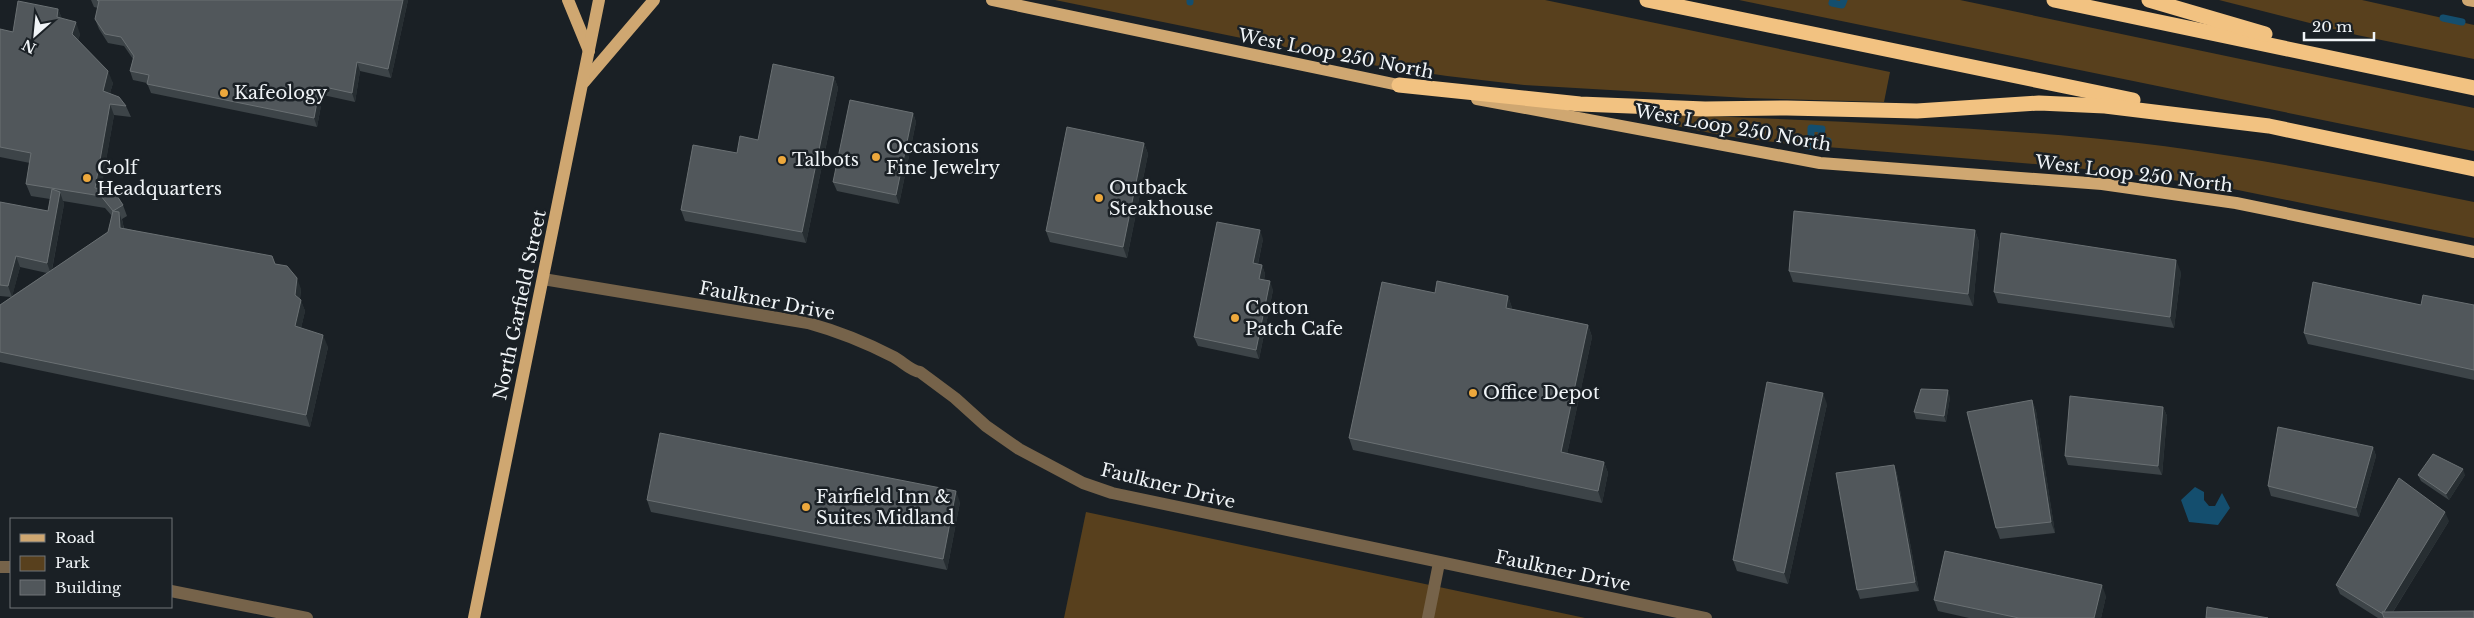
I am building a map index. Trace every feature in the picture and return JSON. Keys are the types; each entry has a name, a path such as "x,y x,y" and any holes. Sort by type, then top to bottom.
{"highway":[{"path":"1647,0 2235,121"},
{"path":"2054,0 2414,74"},
{"path":"2149,0 2295,43 2474,88"},
{"path":"1399,85 1497,97 1622,106 1746,110 1786,108 1902,112 2039,103 2105,106 2269,126 2474,169"}],"main road":[{"path":"568,0 589,51"},
{"name":"North Garfield Street","path":"474,618 599,0"},
{"path":"582,84 654,0"},
{"name":"West Loop 250 North","path":"992,0 1399,85 1820,163 2102,184 2236,203 2474,252"},
{"path":"2468,0 2474,1"}],"street":[{"name":"Faulkner Drive","path":"543,278 808,323 842,334 896,358 915,372 920,372 1002,438 1036,459 1082,483 1152,503 1706,618"},
{"path":"1428,618 1439,563"},
{"path":"172,591 307,618"}],"green space":[{"path":"1055,0 1545,0 1890,72 1884,102 1747,98 1524,85 1378,66"},
{"path":"1739,0 1960,0 2474,108 2474,151"},
{"path":"2219,0 2362,0 2474,25 2474,59 2357,35"},
{"path":"1658,114 1874,123 2037,133 2187,149 2331,173 2474,202 2474,238 2228,188 2059,166 1790,144 1725,136 1657,122"},
{"path":"1086,512 1585,618 1064,618"}],"water":[{"path":"2195,487 2204,492 2204,500 2209,506 2215,506 2222,493 2230,508 2218,525 2189,522 2181,500"}],"building":[{"path":"97,0 403,0 388,69 357,62 352,93 320,86 314,118 147,84 149,75 130,71 134,56 121,37 105,34 95,19 99,1"},
{"path":"18,1 58,9 57,17 76,22 72,34 108,71 103,91 119,97 126,106 110,104 95,188 113,190 123,205 113,211 101,196 26,184 31,153 0,147 0,29 13,32"},
{"name":"Talbots","path":"773,64 834,77 802,232 681,210 693,145 737,153 740,136 758,140"},
{"name":"Occasions Fine Jewelry","path":"850,100 913,113 896,195 833,182"},
{"name":"Outback Steakhouse","path":"1067,127 1144,143 1123,247 1046,231"},
{"path":"52,189 60,192 47,263 16,256 8,286 0,285 0,202 48,211"},
{"path":"113,211 119,212 120,228 272,256 275,264 287,266 297,278 295,295 301,300 295,326 323,335 306,415 0,352 0,305 108,232"},
{"path":"1794,211 1975,230 1968,294 1789,271"},
{"name":"Cotton Patch Cafe","path":"1217,222 1260,230 1253,263 1262,265 1259,279 1270,281 1256,350 1194,337"},
{"path":"2001,233 2176,260 2170,317 1994,292"},
{"name":"Office Depot","path":"1437,281 1508,296 1506,308 1588,325 1561,452 1604,462 1598,491 1349,438 1382,282 1435,293"},
{"path":"2313,282 2421,305 2423,295 2474,305 2474,370 2304,333"},
{"path":"1767,382 1823,393 1784,573 1733,560"},
{"path":"1921,389 1948,390 1944,416 1914,412"},
{"path":"2070,396 2163,407 2158,466 2065,456"},
{"path":"2032,400 2051,522 1996,528 1967,412"},
{"path":"2278,427 2373,447 2356,508 2268,486"},
{"name":"Fairfield Inn & Suites Midland","path":"660,433 956,491 943,559 647,500"},
{"path":"2433,454 2463,469 2446,494 2418,475"},
{"path":"1894,465 1915,582 1857,590 1836,473"},
{"path":"2399,478 2445,512 2384,612 2382,612 2383,614 2336,585"},
{"path":"1945,551 2102,585 2094,618 2019,618 1934,600"},
{"path":"2207,607 2268,618 2206,618"},
{"path":"2474,611 2474,618 2384,618 2382,612"}],"waterway":[{"path":"1833,0 1832,3 1842,5 1844,0"},
{"path":"2443,18 2462,22"},
{"path":"1811,128 1822,129 1820,141 1828,141 1827,148 1807,146 1807,139 1811,137 1811,128"}],"place":[{"name":"Kafeology","path":"224,93"},
{"name":"Occasions Fine Jewelry","path":"876,157"},
{"name":"Talbots","path":"782,160"},
{"name":"Golf Headquarters","path":"87,178"},
{"name":"Outback Steakhouse","path":"1099,198"},
{"name":"Cotton Patch Cafe","path":"1235,318"},
{"name":"Office Depot","path":"1473,393"},
{"name":"Fairfield Inn & Suites Midland","path":"806,507"}]}
